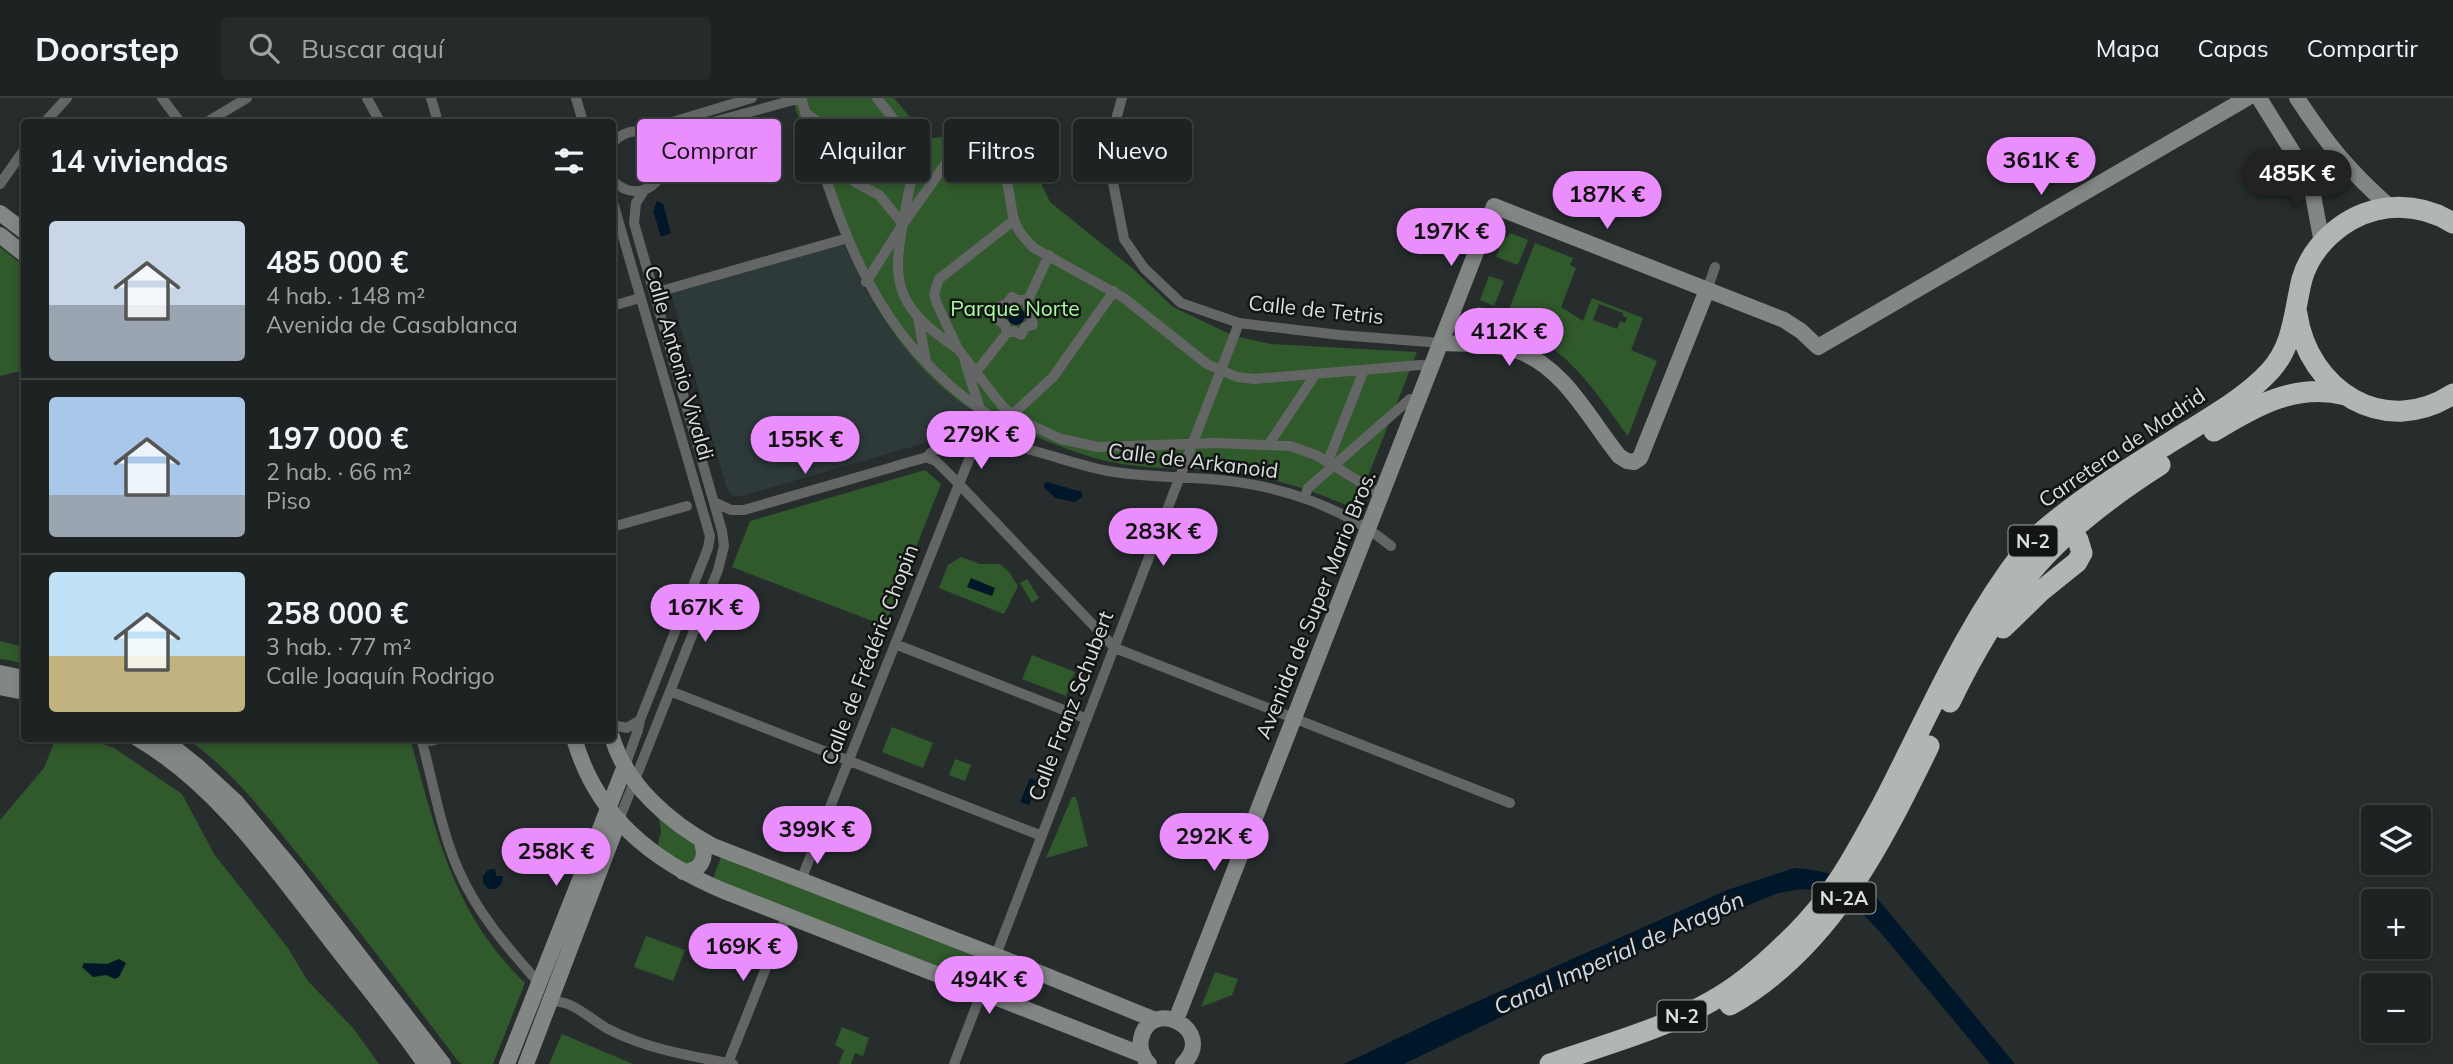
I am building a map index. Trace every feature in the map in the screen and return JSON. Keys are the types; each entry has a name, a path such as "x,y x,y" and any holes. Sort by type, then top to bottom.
{"highway":[{"name":"Carretera de Madrid","path":"1867,851 1911,749 1954,661 1997,585 2027,546 2089,495 2229,405 2252,388 2275,365 2286,345 2297,312 2303,276 2311,259 2322,243 2352,219 2369,212 2391,208 2417,209 2451,221"},
{"name":"Carretera de Madrid","path":"2297,312 2301,336 2312,361 2324,377 2346,396"},
{"name":"Carretera de Madrid","path":"1867,851 1982,643 2077,562 2082,552 2072,531 2137,480 2269,400 2311,391 2346,396 2364,404 2398,411 2431,405 2453,394"},
{"name":"N-2","path":"1593,1064 1701,1022 1738,1001 1774,975 1803,938 1817,910 1867,851"},
{"name":"N-2","path":"1550,1064 1655,1027 1711,1002 1803,938"}],"street":[{"path":"48,119 66,98"},
{"path":"162,98 178,119"},
{"path":"212,119 247,98"},
{"path":"367,98 378,119"},
{"path":"431,98 437,119"},
{"path":"576,98 582,119"},
{"path":"673,119 715,103 752,98"},
{"path":"727,119 801,98 848,238 866,282 895,326 927,364 953,390 987,414 984,442 973,450 958,484"},
{"path":"877,98 902,132 910,148 911,180 903,224 898,278 903,296 918,317 961,354 1012,415 1061,439 1079,444 1135,447 1269,444 1304,449 1375,491"},
{"name":"Calle de Tetris","path":"1122,98 1111,137 1111,172 1124,239 1144,268 1181,303 1239,323 1304,331 1496,346 1517,351 1537,360 1561,380 1619,456 1630,462 1640,458 1707,290"},
{"path":"1715,267 1707,290 1783,320 1801,331 1818,347 2247,98"},
{"path":"2259,98 2302,167 2313,195 2322,243"},
{"path":"2297,98 2339,158 2391,208"},
{"path":"805,113 820,122 830,133 846,169 855,181 879,195 903,224"},
{"path":"616,139 637,133"},
{"path":"0,184 21,154"},
{"path":"866,282 944,166"},
{"path":"616,183 624,188 645,189 655,182"},
{"path":"1007,182 1013,221 1024,238 1049,256 1114,292 1156,322 1207,365 1220,371 1254,379 1433,366"},
{"path":"507,1064 630,772 670,691 723,554 723,538 714,502 634,223 636,203 645,189"},
{"name":"Avenida de Super Mario Bros.","path":"1176,1020 1494,206 1707,290"},
{"path":"0,213 21,228"},
{"name":"Calle Antonio Vivaldi","path":"616,213 710,536 704,561 640,720"},
{"path":"981,409 961,354 937,304 935,286 939,279 1013,221"},
{"path":"0,236 21,252"},
{"path":"654,293 848,238"},
{"path":"976,372 1007,333 1014,331 1021,335 1025,327 1033,325 1031,318 1035,312 1028,307 1028,300 1049,256"},
{"path":"1012,415 1053,377 1114,292"},
{"path":"1007,333 1005,325 998,320 1001,314 1000,306 1007,304 1012,297 1028,300"},
{"path":"616,305 640,298"},
{"path":"918,317 927,364"},
{"name":"Calle Franz Schubert","path":"954,1064 1239,323"},
{"path":"1331,464 1364,370"},
{"path":"1269,444 1315,375"},
{"path":"1304,498 1308,488 1331,464 1410,399"},
{"name":"Calle de Arkanoid","path":"926,457 968,442 1013,444 1066,461 1106,470 1244,483 1304,498 1346,516 1391,546"},
{"path":"714,502 731,510 744,510 926,457 939,464 1115,648 1510,803"},
{"name":"Calle de Frédéric Chopin","path":"801,880 958,484"},
{"path":"616,526 687,506"},
{"path":"895,644 1087,719"},
{"path":"0,673 21,675"},
{"path":"0,687 21,691"},
{"path":"670,691 1042,836"},
{"path":"630,772 640,720"},
{"path":"616,726 627,728 640,720"},
{"path":"143,742 191,778 234,820 425,1064"},
{"path":"167,742 236,802 292,869 443,1064"},
{"path":"432,742 448,839 467,889 492,928 539,983"},
{"path":"575,742 582,766 613,814 648,849 683,872 982,991 1146,1060"},
{"path":"615,742 630,772 671,820 701,840 1155,1020"},
{"path":"526,1064 550,1002 613,814"},
{"path":"683,872 694,870 702,863 705,851 701,840"},
{"path":"550,1002 562,1001 604,1027 645,1045 731,1064 787,915"},
{"path":"1146,1060 1140,1043 1142,1035 1146,1027 1155,1020 1165,1018 1176,1020 1187,1028 1192,1042 1190,1054 1183,1064"}],"shaded area":[{"path":"844,244 865,289 892,332 920,365 970,408 960,433 738,497 733,496 727,489 671,293"}],"green space":[{"name":"Parque Norte","path":"792,98 894,98 911,119 799,119"},
{"name":"Parque Norte","path":"944,137 944,182 1040,182 1050,202 1132,268 1173,307 1234,336 1271,344 1417,352 1355,509 1302,488 1249,475 1212,470 1133,466 1096,458 986,417 967,407 931,377 901,344 876,307 856,268 821,182 930,182 930,139"},
{"path":"1510,233 1528,240 1518,265 1496,257 1505,236 1508,237"},
{"path":"1535,243 1573,258 1570,265 1576,268 1561,307 1583,321 1592,298 1643,318 1631,350 1657,361 1628,436 1589,384 1560,354 1524,333 1502,327","holes":["1599,304 1623,313 1627,318 1625,323 1620,321 1617,329 1593,320"]},
{"path":"0,247 21,264 21,371 0,376"},
{"path":"1489,276 1504,281 1494,306 1480,300"},
{"path":"1478,306 1499,314 1494,326 1484,324 1476,327 1470,324"},
{"path":"925,470 941,484 885,626 732,567 750,521"},
{"path":"961,557 980,564 1000,564 1009,572 1018,586 1004,614 939,588 948,565"},
{"path":"1027,579 1039,598 1032,603 1020,583"},
{"path":"0,641 21,646 21,663 0,659"},
{"path":"1032,655 1075,672 1066,696 1022,679"},
{"path":"892,727 933,743 923,768 882,752"},
{"path":"54,742 99,742 114,748 182,794 214,854 288,948 307,980 353,1028 379,1064 0,1064 0,820 44,768"},
{"path":"191,742 411,742 439,839 463,899 500,956 525,983 493,1064 462,1064 458,1061 264,812 204,751"},
{"path":"955,759 971,765 965,781 949,775"},
{"path":"1072,797 1076,797 1088,846 1046,858"},
{"path":"658,812 696,840 702,854 687,869 656,851 661,832"},
{"path":"722,854 974,953 964,980 712,881"},
{"path":"646,936 685,950 673,981 634,967"},
{"path":"1215,972 1238,979 1232,995 1201,1007"},
{"path":"842,1027 869,1038 863,1056 855,1053 851,1064 839,1064 844,1050 835,1045"},
{"path":"562,1034 633,1064 549,1064"}],"water":[{"path":"657,201 663,204 671,233 661,237 653,211"},
{"path":"1012,307 1020,307 1025,316 1023,323 1012,325 1007,320 1007,312"},
{"path":"1047,482 1082,492 1082,497 1075,502 1055,498 1044,487"},
{"path":"971,578 995,588 992,596 967,587"},
{"path":"1030,778 1038,781 1029,805 1020,802"},
{"name":"Canal Imperial de Aragón","path":"1795,868 1834,875 1871,891 2015,1064 1990,1064 1881,933 1856,907 1836,896 1802,889 1778,893 1637,951 1404,1064 1344,1064 1727,890"},
{"path":"495,869 496,876 503,876 502,883 496,889 489,889 483,883 483,876 488,870"},
{"path":"119,959 126,963 119,977 115,979 106,975 93,977 82,967 84,963 107,964"}]}
